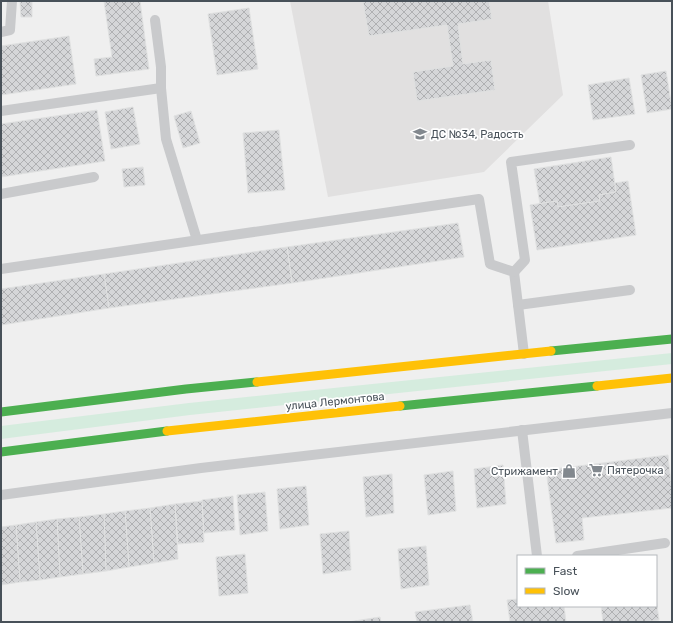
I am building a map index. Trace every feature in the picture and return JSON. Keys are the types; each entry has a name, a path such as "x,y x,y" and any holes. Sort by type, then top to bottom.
{"main road":[{"path":"1,412 186,389 672,339"},
{"name":"улица Лермонтова","path":"1,452 190,428 672,378"}],"lane":[{"path":"1,32 10,30 12,1"},
{"path":"155,20 161,67 161,88 166,139 197,240"},
{"path":"1,111 161,88"},
{"path":"524,354 514,272 525,260 511,162 630,145"},
{"path":"1,194 94,177"},
{"path":"1,269 479,199 490,264 514,272"},
{"path":"518,305 630,290"},
{"path":"1,495 201,468 672,413"},
{"path":"522,430 537,555"},
{"path":"584,555 665,543"}],"shaded area":[{"name":"ДС №34, Радость","path":"290,1 548,1 563,95 484,172 328,197"}],"green space":[{"path":"672,353 672,364 190,415 1,439 1,426 189,403"}],"building":[{"path":"20,1 32,1 32,17 21,17"},
{"path":"104,1 140,1 149,69 96,76 94,59 112,57"},
{"path":"489,1 492,19 458,24 463,64 491,60 495,90 417,101 413,72 453,66 447,25 369,36 363,2"},
{"path":"249,8 258,69 217,75 208,14"},
{"path":"69,36 76,84 1,95 1,46"},
{"path":"666,71 672,109 647,113 641,75"},
{"path":"629,78 635,114 593,120 588,85"},
{"path":"133,107 140,144 111,149 105,112"},
{"path":"97,110 105,161 1,177 1,124"},
{"path":"191,111 200,143 183,148 174,116"},
{"path":"279,130 285,190 248,193 243,133"},
{"path":"611,157 616,192 599,195 600,201 558,207 557,201 540,204 534,169"},
{"path":"143,167 145,185 124,187 122,169"},
{"path":"628,181 636,235 537,250 530,205 557,201 558,207 600,201 599,195 616,192 615,183"},
{"path":"458,223 464,257 292,283 287,247"},
{"path":"287,247 292,283 109,308 104,274"},
{"path":"104,274 109,308 1,325 1,289"},
{"path":"668,455 672,492 672,508 582,518 584,540 556,543 546,470"},
{"path":"503,465 506,504 477,508 474,469"},
{"path":"453,471 456,511 428,515 424,475"},
{"path":"392,474 394,513 366,517 363,477"},
{"path":"306,486 309,525 280,529 277,489"},
{"path":"265,492 268,531 240,535 237,495"},
{"path":"233,496 235,530 204,533 202,500"},
{"path":"202,501 204,542 178,544 175,504"},
{"path":"175,504 178,559 154,563 150,508"},
{"path":"150,508 154,563 129,567 125,511"},
{"path":"125,511 129,567 106,571 104,514"},
{"path":"104,514 106,571 83,574 79,517"},
{"path":"79,517 83,574 60,577 57,519"},
{"path":"57,519 60,577 40,580 36,522"},
{"path":"36,522 40,580 20,582 16,525"},
{"path":"16,525 20,582 1,585 1,527"},
{"path":"349,531 351,570 323,574 320,534"},
{"path":"426,546 429,585 401,589 398,549"},
{"path":"245,554 248,593 219,596 216,557"},
{"path":"517,599 517,607 564,607 566,622 510,622 507,600"},
{"path":"470,605 473,622 417,622 415,612"},
{"path":"657,605 659,620 642,622 603,622 601,607 657,607"},
{"path":"380,617 381,622 348,622"}],"traffic: fast":[{"path":"551,351 672,339"},
{"path":"1,412 186,389 257,382"},
{"path":"400,406 597,386"},
{"path":"1,452 167,431"}],"traffic: slow":[{"path":"257,382 551,351"},
{"path":"597,386 672,378"},
{"path":"167,431 400,406"}],"place":[{"name":"ДС №34, Радость","path":"420,134"},
{"name":"Пятерочка","path":"596,470"},
{"name":"Стрижамент","path":"569,471"}]}
